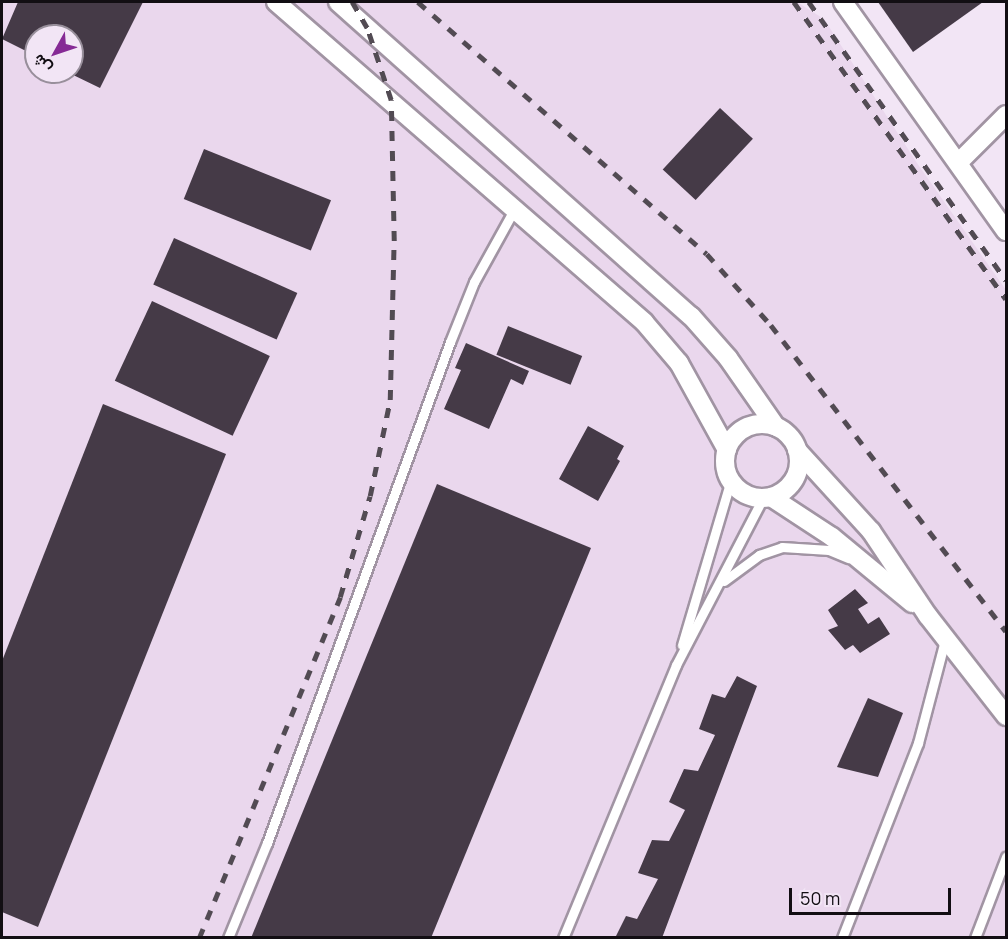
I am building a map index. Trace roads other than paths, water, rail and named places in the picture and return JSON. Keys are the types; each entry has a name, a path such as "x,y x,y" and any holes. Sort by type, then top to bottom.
{"street":[{"path":"276,2 515,208 665,345 694,387 727,450 726,469 731,480 746,494 767,497 832,537 928,616"},
{"path":"338,2 691,316 728,358 776,427 789,436 797,450 870,531 928,616 1006,716"},
{"path":"843,2 960,161 1006,231"},
{"path":"960,161 1006,116"},
{"path":"727,450 745,429 758,425 776,427"},
{"path":"767,497 785,490 795,479 797,450"}],"lane":[{"path":"228,938 271,832 450,342 474,282 515,208"},
{"path":"676,665 731,480"},
{"path":"563,938 676,665 767,497"},
{"path":"712,597 739,567 782,547 829,550 879,575"},
{"path":"842,938 918,743 946,637"},
{"path":"975,938 1006,857"}],"railway":[{"path":"199,938 340,597 370,496 390,400 394,241 391,100 367,28 352,2"},
{"path":"418,2 707,254 771,325 1006,631"},
{"path":"794,2 1006,299"},
{"path":"809,2 1006,280"}]}
